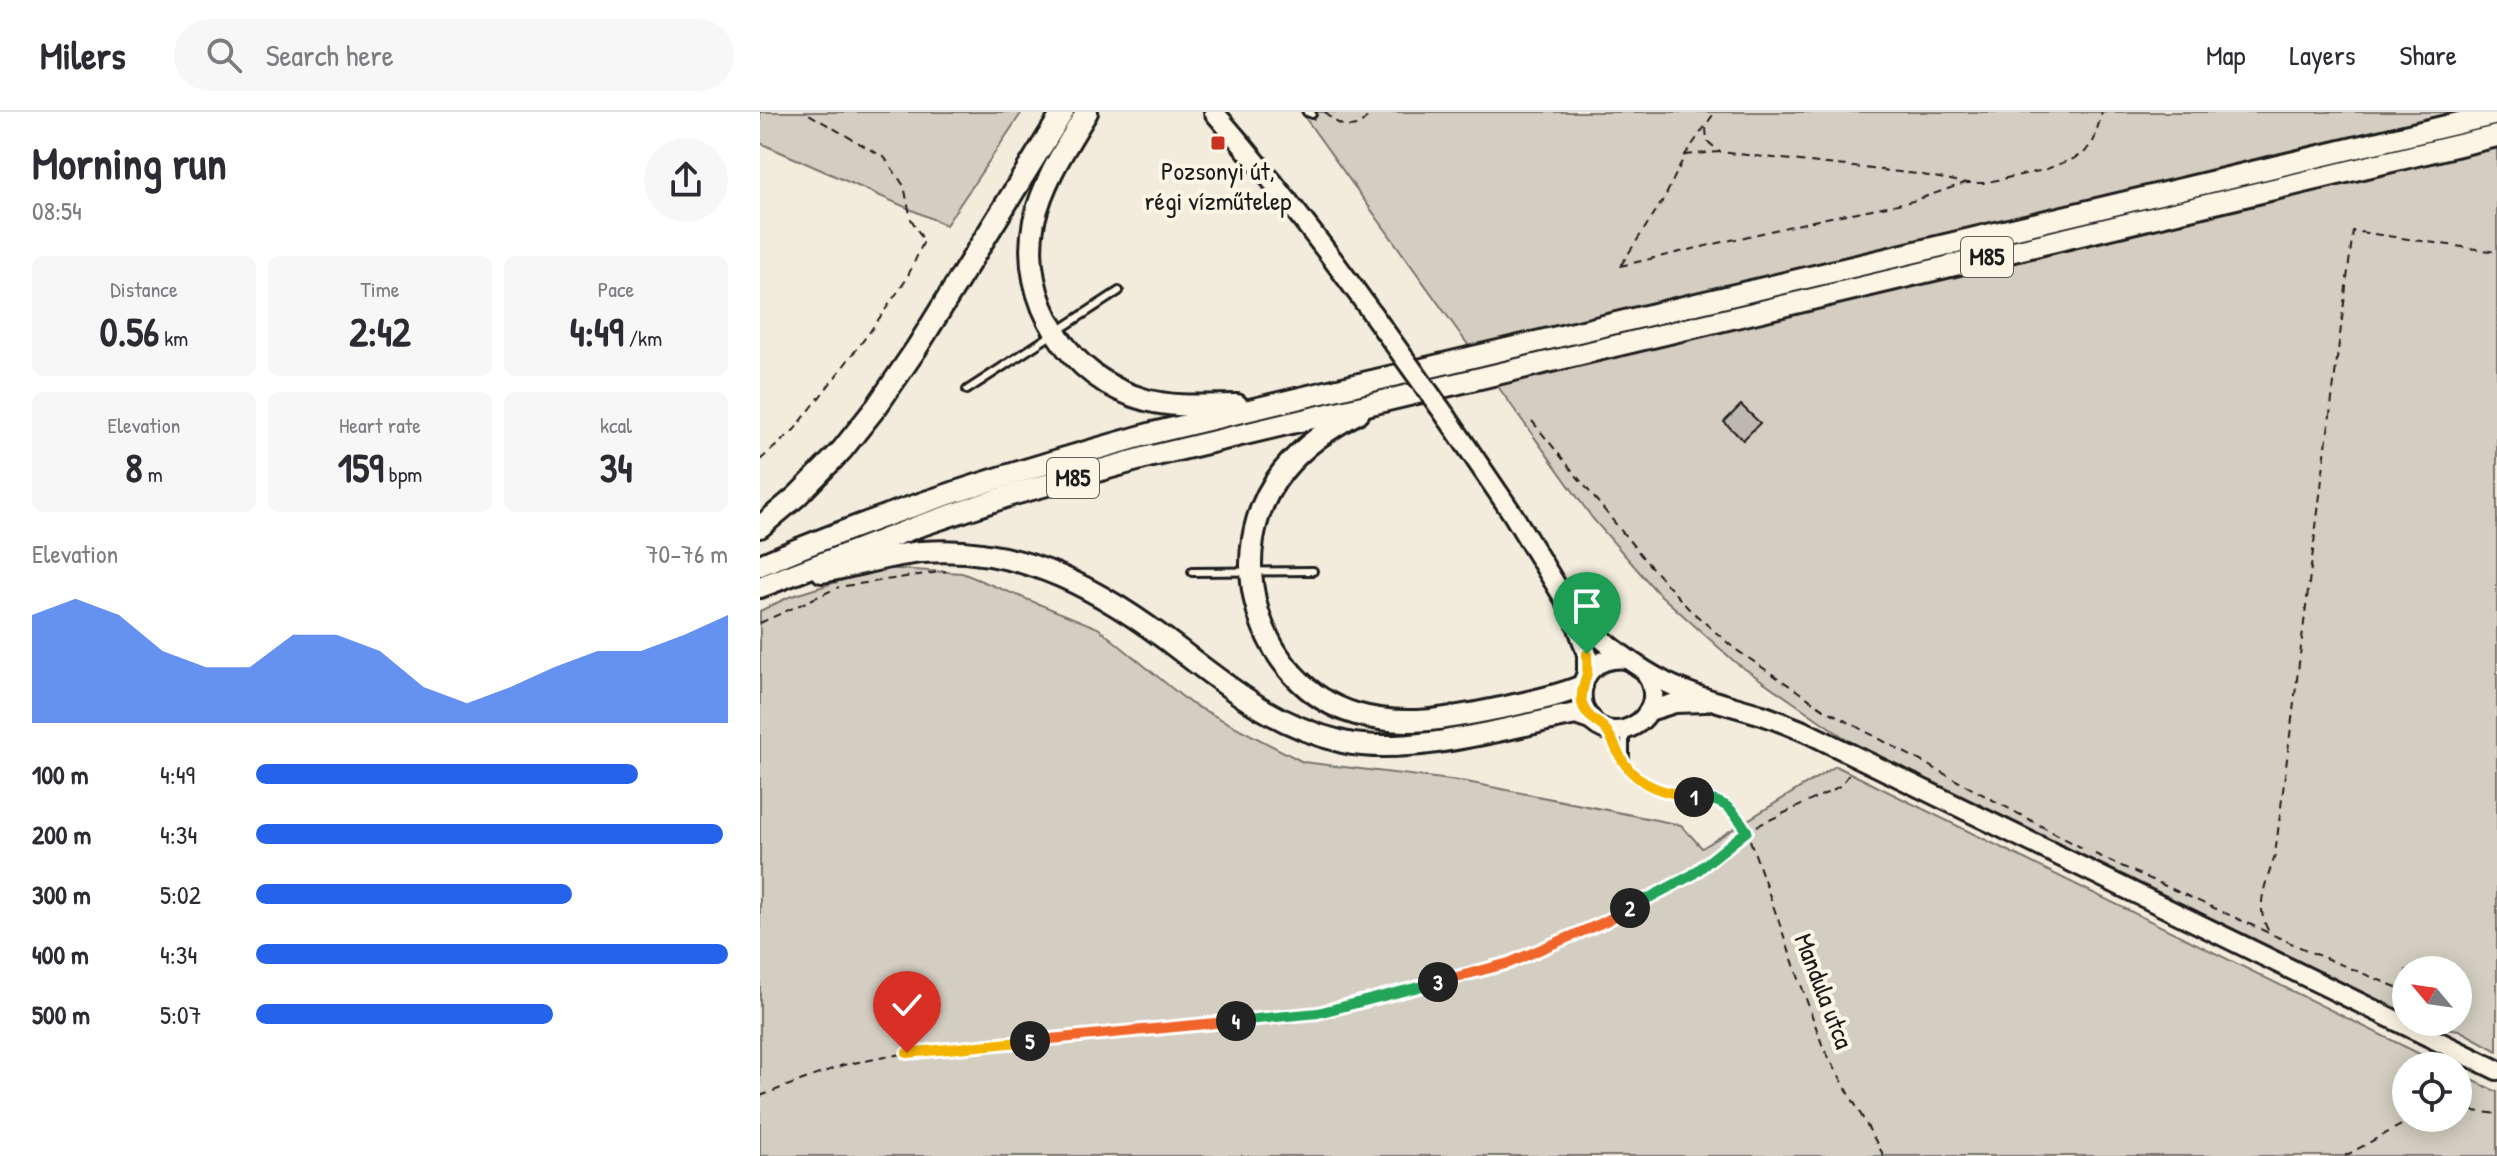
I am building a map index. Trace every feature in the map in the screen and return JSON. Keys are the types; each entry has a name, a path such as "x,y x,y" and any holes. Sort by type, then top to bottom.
{"highway":[{"path":"760,527 809,485 877,406 916,349 1063,112"},
{"path":"1087,112 1053,169 1034,222 1031,250 1033,270 1039,298 1055,333 1075,359 1097,378 1120,391 1146,400 1172,405 1269,405"},
{"name":"M85","path":"764,578 813,542 1027,468 1153,433 2497,114"},
{"name":"M85","path":"764,578 1014,494 1148,457 2497,136"},
{"path":"1383,399 1329,429 1303,449 1281,472 1258,517 1250,573 1258,618 1271,646 1293,674 1321,697 1354,714 1387,721 1417,722 1451,718 1557,696 1584,680"},
{"path":"764,578 925,552 974,553 1016,560 1058,574 1138,617 1261,710 1300,728 1346,742 1391,746 1436,742 1576,714 1597,724"}],"main road":[{"path":"1214,112 1305,221 1512,513 1573,613 1587,654 1584,709 1597,724 1626,729 1639,723 1649,711 1653,691 1645,671"},
{"path":"1573,613 1607,645 1669,684 1712,702 1785,724 1859,758 2497,1070"},
{"path":"1584,680 1595,665 1605,660 1627,659"},
{"path":"1649,711 1675,703 1712,702"}],"lane":[{"path":"967,390 1119,291"},
{"path":"1192,572 1313,571"},
{"path":"1597,724 1635,777 1663,792 1714,799 1727,805 1747,831"},
{"path":"1625,764 1626,729"}],"path":[{"path":"760,460 795,429 869,333 906,280 924,241 911,219 904,186 885,158 805,112"},
{"path":"1325,112 1341,126 1352,128 1360,125 1370,112"},
{"path":"1715,112 1685,155 1665,197 1620,266 1913,201 1967,183"},
{"path":"1685,155 1720,152 1983,183 2044,170 2085,152 2094,140 2102,112"},
{"path":"1706,126 1707,141 1720,152"},
{"path":"2269,931 2260,916 2275,855 2353,231 2497,252"},
{"path":"1532,421 1688,608 1735,649 1824,709 2088,851 2392,985"},
{"path":"760,623 841,586 946,571"},
{"path":"760,1096 843,1065 907,1053 1318,1013 1509,963 1604,922 1692,875 1747,831 1841,785 1859,758"},
{"name":"Mandula utca","path":"1747,831 1823,1047 1884,1156"},
{"path":"2472,1111 2497,1114"},
{"path":"2345,1156 2392,1130"}],"shaded area":[{"path":"760,112 1022,112 946,225 760,143"},
{"path":"1301,112 2497,112 2497,1051 2470,1036 2472,956 2392,956 2392,1010 2104,873 2096,862 1862,750 1735,662 1656,591 1593,519"},
{"path":"881,568 962,573 1098,628 1190,703 1303,762 1467,782 1681,825 1702,848 1836,766 2416,1052 2392,1052 2392,1132 2472,1132 2472,1080 2497,1092 2497,1156 760,1156 760,611 789,597"}],"building":[{"path":"1741,405 1760,423 1743,440 1724,422"}],"place":[{"name":"Pozsonyi út, régi vízműtelep","path":"1218,143"}],"route":[{"path":"907,1053 1318,1013 1509,963 1604,922 1692,875 1747,831 1727,805 1714,799 1663,792 1635,777 1605,728 1590,719 1584,709 1581,698 1587,674 1587,654"}]}
